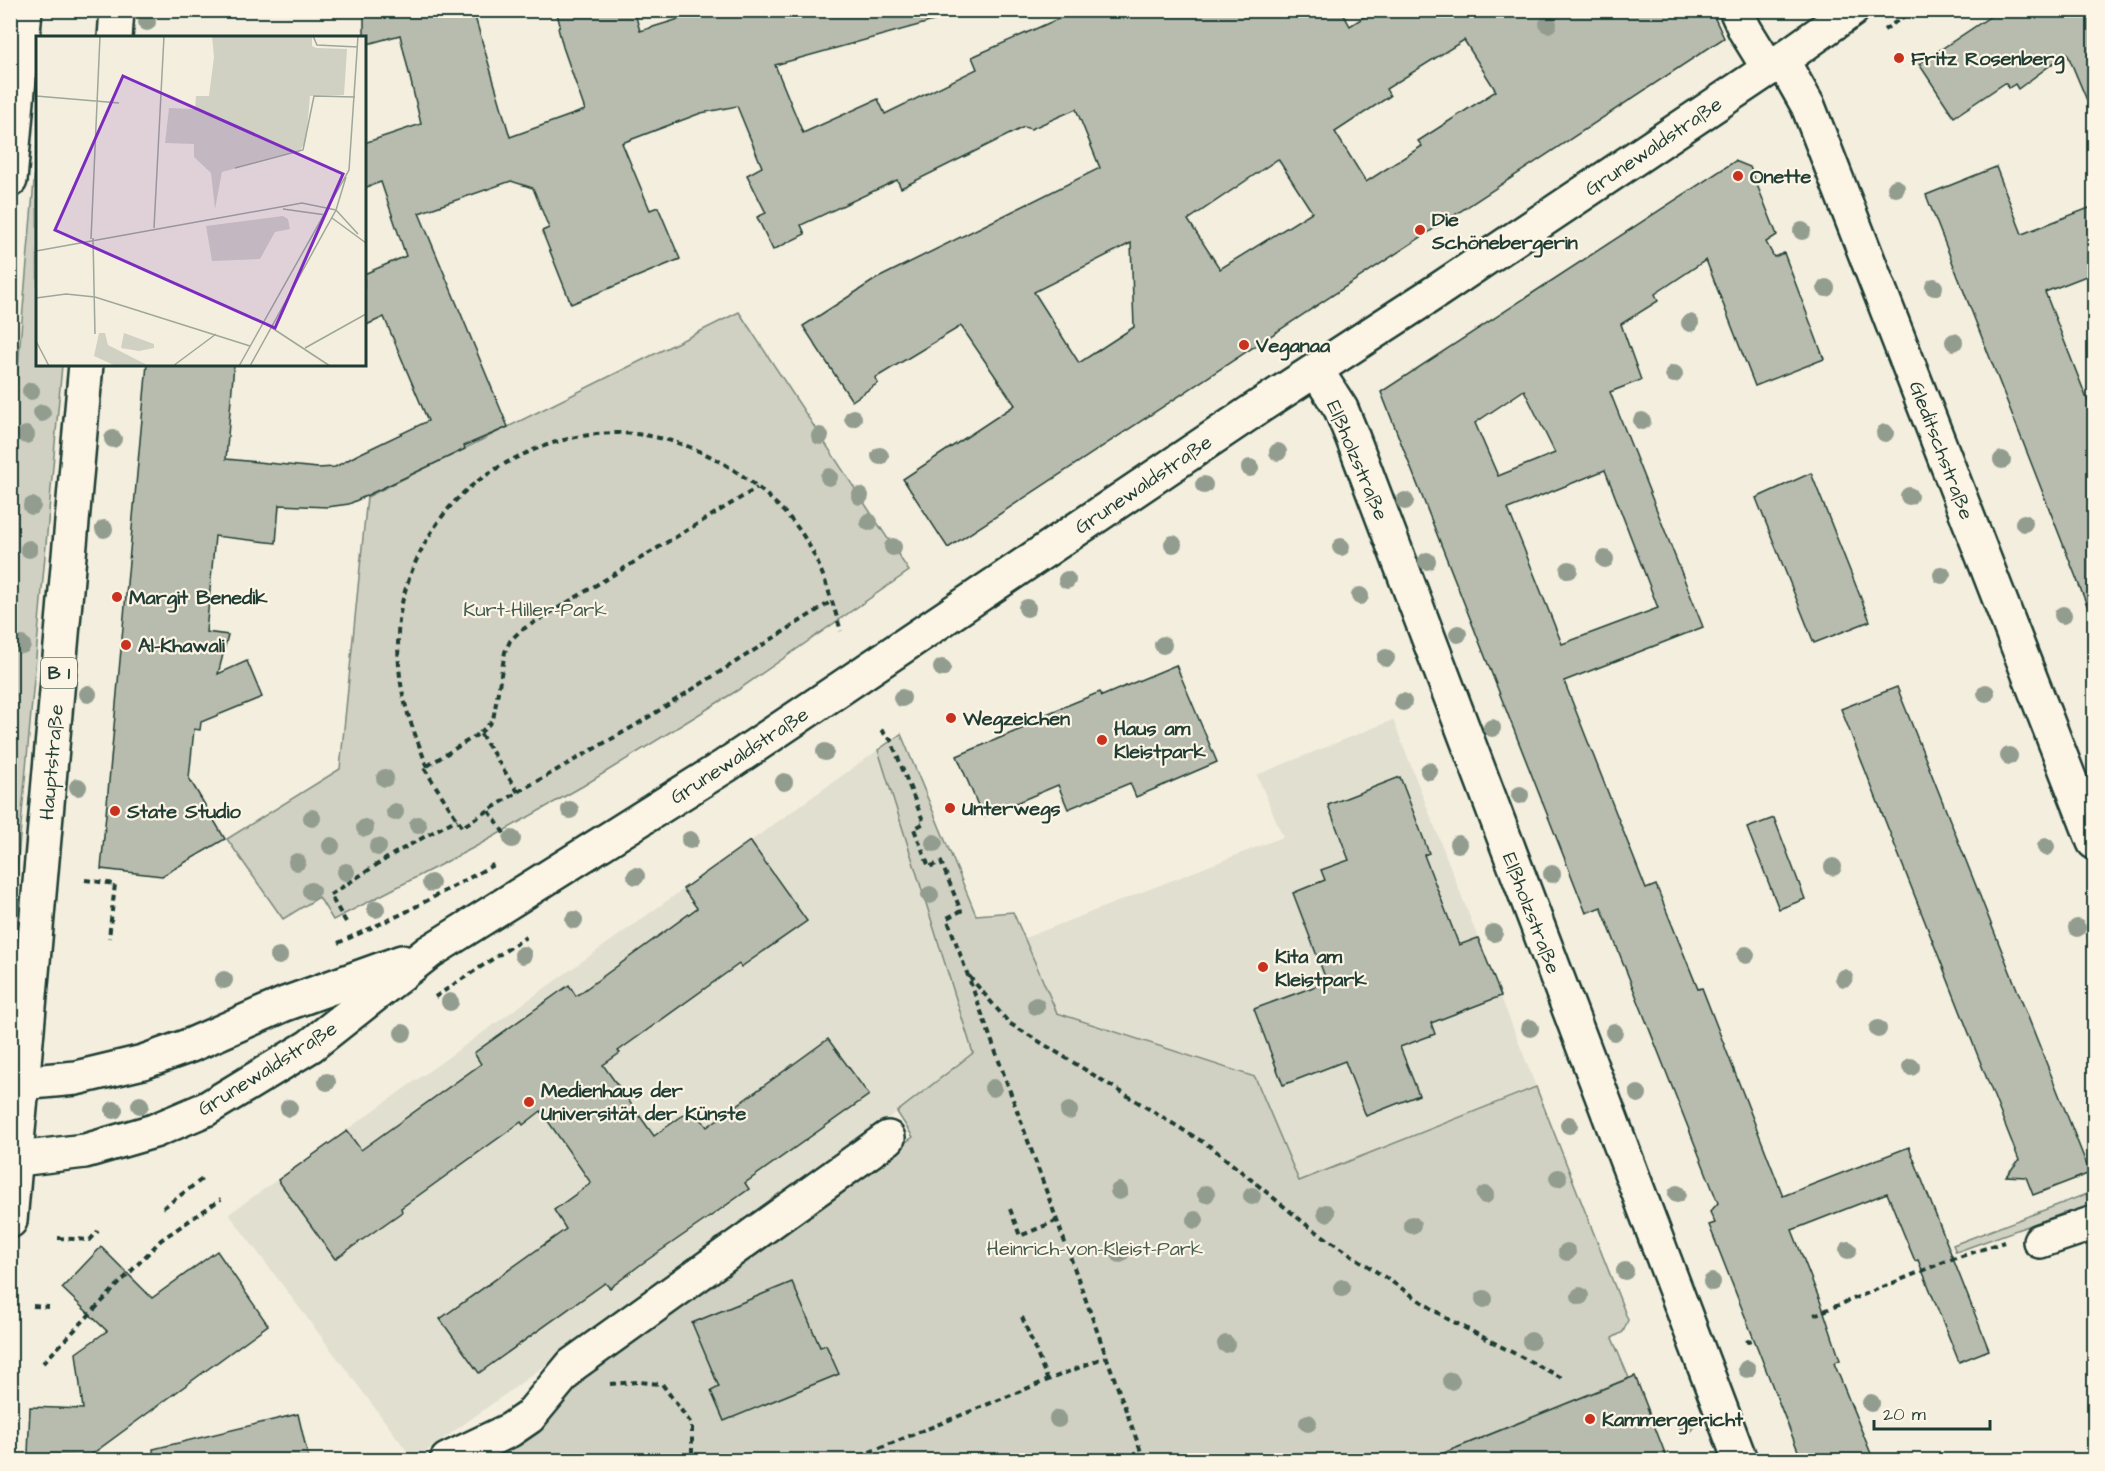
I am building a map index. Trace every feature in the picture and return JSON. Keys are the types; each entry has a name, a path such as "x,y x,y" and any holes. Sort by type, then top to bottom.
{"main road":[{"path":"10,180 25,10"},
{"path":"115,36 117,10"},
{"name":"Gleditschstraße","path":"1736,10 1744,30 1776,65 1808,106 2094,842"},
{"name":"Grunewaldstraße","path":"13,1160 69,1154 113,1144 154,1131 206,1109 310,1046 429,952 725,766 963,604 1776,65 1852,10"},
{"name":"Hauptstraße","path":"13,1160 17,1084 86,366"},
{"name":"Elßholzstraße","path":"1316,370 1341,409 1352,436 1740,1461"},
{"name":"Grunewaldstraße","path":"17,1084 76,1078 143,1062 191,1045 285,1004 429,952"},
{"path":"447,1461 510,1430 529,1417 572,1365 888,1138"},
{"name":"B 1","path":"10,1221 13,1160"},
{"path":"2040,1241 2094,1223"}],"path":[{"path":"1878,34 1913,10"},
{"path":"427,767 405,703 400,674 398,633 402,604 414,566 430,535 448,510 470,488 499,468 533,451 571,437 603,432 636,434 673,441 696,448 745,477 773,500 795,525 813,554 841,631"},
{"path":"757,488 520,631 510,641 505,652 493,720 480,733 424,768 462,827 518,792 636,725 832,601"},
{"path":"881,730 891,740 924,823 914,829 929,867 941,862 961,911 946,918 1144,1461"},
{"path":"480,733 518,792"},
{"path":"489,811 508,839"},
{"path":"346,922 330,895 395,853 457,819"},
{"path":"334,945 405,913 498,862"},
{"path":"85,880 115,884 109,938"},
{"path":"967,973 1009,1023 1211,1147 1308,1226 1446,1318 1564,1379"},
{"path":"163,1208 205,1177"},
{"path":"43,1364 162,1240 220,1199"},
{"path":"1010,1209 1020,1236 1056,1221"},
{"path":"58,1238 90,1240 98,1231"},
{"path":"1814,1315 1944,1262 2007,1240 2040,1241"},
{"path":"33,1305 49,1307"},
{"path":"1022,1317 1048,1381"},
{"path":"1746,1342 1755,1339"},
{"path":"850,1461 1105,1358"},
{"path":"605,1384 638,1382 662,1384 692,1425 692,1453 697,1461"}],"shaded area":[{"name":"Kita am Kleistpark","path":"1393,720 1536,1087 1299,1181 1255,1077 1057,1013 1025,938 1283,837 1257,775"},
{"path":"878,750 973,1053 897,1112 414,1460 229,1214"}],"green space":[{"path":"36,159 36,366 62,366 11,937 10,459"},
{"name":"Kurt-Hiller-Park","path":"739,312 909,571 738,690 583,786 475,847 333,920 319,897 283,919 227,839 340,769 367,497"},
{"name":"Heinrich-von-Kleist-Park","path":"901,734 976,915 1013,912 1057,1013 1255,1077 1299,1181 1536,1087 1628,1320 1623,1332 1612,1338 1629,1378 1426,1460 476,1460 576,1378 792,1220 913,1137 897,1112 973,1053 878,750"},
{"path":"2094,1191 2094,1208 2064,1213 1956,1252 1953,1245"}],"building":[{"path":"364,10 473,10 510,137 585,110 563,47 556,10 634,10 640,31 708,10 936,10 937,20 775,65 803,133 878,99 885,114 977,69 972,57 1078,10 1341,10 1350,26 1375,10 1711,10 1724,38 948,548 903,479 1015,405 961,326 875,378 878,383 852,401 803,326 876,279 1100,168 1076,109 1031,129 1024,127 901,188 897,180 801,225 805,234 773,250 757,217 766,213 747,175 762,167 737,106 701,113 622,143 650,210 658,207 680,259 571,304 542,231 549,228 533,188 511,181 419,213 508,427 464,446 465,449 349,504 327,507 279,505 276,543 215,536 206,632 228,635 218,674 247,661 262,697 201,722 200,730 194,729 189,778 225,839 162,876 101,869 147,366 234,366 226,459 318,468 335,467 428,421 384,317 366,325 366,273 406,256 381,182 366,187 366,142 421,124 400,35 366,44","holes":["1464,40 1496,91 1418,141 1422,146 1366,182 1335,132 1390,96 1386,89","1278,159 1312,212 1220,269 1188,220","1131,243 1134,327 1079,363 1034,292"]},
{"path":"2000,10 2094,10 2094,117 2067,53 2018,89 2015,84 2009,88 2005,83 1954,117 1919,64"},
{"path":"1735,161 1750,167 1777,235 1766,242 1774,257 1784,253 1824,359 1755,386 1706,260 1655,294 1658,301 1621,324 1641,380 1610,392 1703,627 1564,681 1646,889 1656,885 1698,989 1702,988 1783,1196 1909,1147 1989,1350 1959,1362 1918,1260 1915,1261 1887,1193 1792,1230 1822,1306 1840,1360 1834,1363 1874,1461 1802,1461 1709,1225 1715,1223 1710,1212 1718,1203 1601,907 1586,913 1381,392","holes":["1524,390 1555,453 1498,476 1475,423","1605,470 1658,608 1562,644 1508,509"]},
{"path":"1996,167 2022,234 2094,206 2094,273 2045,292 2094,417 2094,617 2092,618 1926,195"},
{"path":"1811,473 1870,621 1814,643 1756,498"},
{"name":"Haus am Kleistpark","path":"1176,665 1217,762 1136,797 1130,783 1068,809 1058,785 983,817 957,756 1033,724 1032,720 1100,692 1102,696"},
{"path":"1897,687 2090,1173 2033,1195 2026,1177 2006,1176 2019,1160 1841,709"},
{"path":"1400,777 1429,853 1424,855 1459,945 1478,938 1501,996 1431,1023 1435,1034 1400,1047 1419,1095 1366,1116 1345,1061 1283,1085 1254,1009 1327,982 1293,893 1325,880 1321,870 1349,860 1328,805"},
{"path":"1774,818 1805,899 1779,909 1747,828"},
{"name":"Medienhaus der Universität der Künste","path":"750,841 807,921 741,967 739,964 618,1051 620,1053 603,1065 654,1136 693,1108 707,1127 828,1039 869,1095 745,1183 749,1189 610,1288 605,1283 479,1373 440,1319 566,1229 554,1210 591,1183 541,1111 523,1125 521,1122 401,1208 402,1212 335,1259 278,1180 347,1131 361,1150 481,1064 474,1053 569,985 576,996 697,908 683,889"},
{"path":"101,1247 152,1298 217,1251 268,1325 88,1457 28,1454 30,1407 83,1409 76,1353 107,1331 62,1288"},
{"path":"792,1282 820,1347 826,1345 839,1374 724,1421 711,1391 719,1387 692,1323"},
{"name":"Kammergericht","path":"1635,1376 1668,1461 1429,1461 1429,1459"},
{"path":"298,1414 309,1461 154,1461 153,1449"}],"place":[{"name":"Fritz Rosenberg","path":"1899,58"},
{"name":"Onette","path":"1738,176"},
{"name":"Die Schönebergerin","path":"1420,230"},
{"name":"Veganaa","path":"1244,345"},
{"name":"Margit Benedik","path":"117,597"},
{"name":"Al-Khawali","path":"126,645"},
{"name":"Wegzeichen","path":"951,718"},
{"name":"Haus am Kleistpark","path":"1102,740"},
{"name":"Unterwegs","path":"950,808"},
{"name":"State Studio","path":"115,811"},
{"name":"Kita am Kleistpark","path":"1263,967"},
{"name":"Medienhaus der Universität der Künste","path":"529,1102"},
{"name":"Kammergericht","path":"1590,1419"}]}
